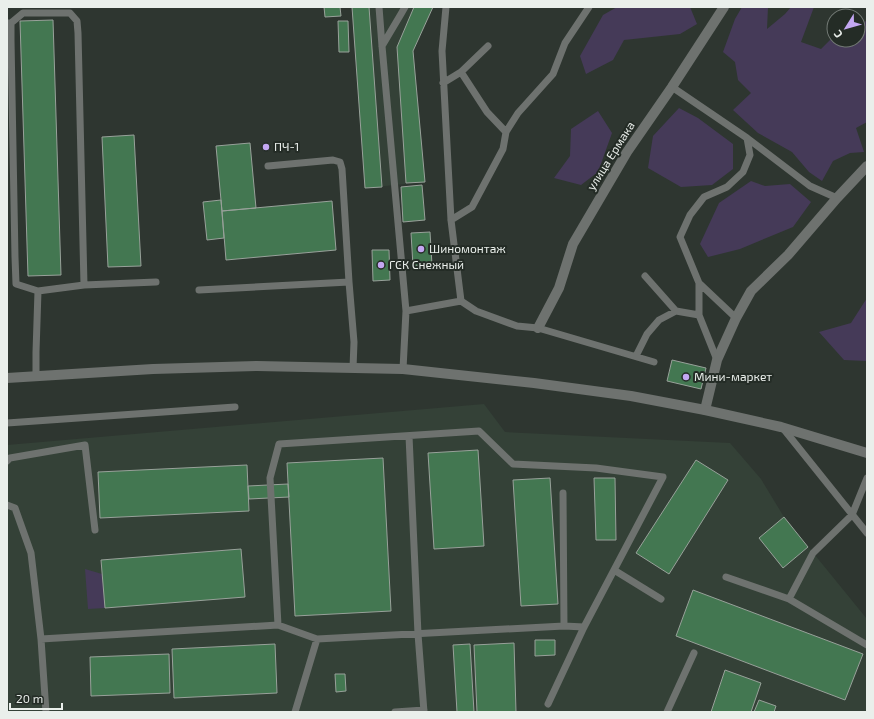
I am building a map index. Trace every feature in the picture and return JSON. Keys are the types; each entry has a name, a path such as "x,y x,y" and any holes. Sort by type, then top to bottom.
{"street":[{"name":"улица Ермака","path":"538,328 559,288 573,244 627,152 672,87 724,7"},
{"path":"704,410 717,360 736,318 751,291 788,255 867,166"},
{"path":"7,378 153,369 235,366 403,369 534,383 631,396 782,427 867,453"}],"lane":[{"path":"379,7 406,311 403,369"},
{"path":"382,46 404,7"},
{"path":"446,7 442,51 443,83 451,220 461,302"},
{"path":"451,220 472,207 503,149 506,132 518,112 553,74 565,43 589,7"},
{"path":"84,285 77,21 70,13 23,13 9,23 11,258 16,284 38,291 84,285 156,282"},
{"path":"443,83 462,72 488,46"},
{"path":"462,72 487,112 506,132"},
{"path":"672,87 747,138 810,186 837,198"},
{"path":"717,360 699,315 699,283 680,237 690,215 704,197 727,187 743,172 750,155 747,138"},
{"path":"268,166 333,160 340,162 342,169 354,342 353,368"},
{"path":"645,276 676,311"},
{"path":"199,290 349,282"},
{"path":"699,283 736,318"},
{"path":"36,376 38,291"},
{"path":"406,311 461,302 476,311 517,326 538,328 654,362"},
{"path":"636,356 647,334 659,320 676,311 699,315"},
{"path":"7,423 234,407"},
{"path":"782,427 867,533"},
{"path":"278,625 270,478 279,444 479,431 512,464 596,468 663,477 584,627 548,704"},
{"path":"395,712 424,711 418,634 408,436"},
{"path":"7,461 10,458 85,446 95,530"},
{"path":"789,599 813,553 852,515 867,478"},
{"path":"562,493 564,626"},
{"path":"7,505 15,508 31,553 41,639 46,712"},
{"path":"614,570 661,599"},
{"path":"726,577 789,599 867,645"},
{"path":"41,639 278,625 317,639 564,626 584,627"},
{"path":"295,712 317,639"},
{"path":"667,712 694,653"}],"shaded area":[{"path":"352,7 433,7 413,51 425,182 365,188"},
{"path":"617,7 690,7 697,24 680,34 624,40 613,60 586,74 580,56 603,15"},
{"path":"742,7 768,7 767,29 791,7 814,7 801,42 821,49 826,44 826,48 866,48 867,21 867,122 856,128 864,152 850,153 833,161 822,181 809,172 792,152 758,133 733,110 751,93 738,80 735,62 723,52 735,19"},
{"path":"679,108 698,118 733,144 733,169 712,185 681,187 648,168 653,136"},
{"path":"598,111 612,133 598,172 581,185 554,178 570,156 571,129"},
{"path":"751,181 765,186 790,184 811,202 793,227 740,249 708,257 700,244 719,203"},
{"path":"867,298 867,361 844,360 819,332 851,323"},
{"path":"484,404 505,432 730,443 761,479 784,517 867,619 867,712 7,712 7,445"},
{"path":"85,569 102,574 105,608 88,609"}],"building":[{"path":"324,7 340,7 341,16 325,17"},
{"path":"352,7 369,7 382,187 365,188"},
{"path":"414,7 433,7 413,51 425,182 406,183 397,47"},
{"path":"53,20 61,275 28,276 20,21"},
{"path":"338,21 348,21 349,52 339,52"},
{"path":"134,135 141,266 108,267 102,137"},
{"path":"250,143 256,208 222,211 216,146"},
{"path":"422,185 425,220 403,222 401,187"},
{"path":"221,200 224,238 207,240 203,202"},
{"path":"332,201 336,250 226,260 222,211"},
{"name":"Шиномонтаж","path":"430,232 432,265 413,266 411,233"},
{"name":"ГСК Снежный","path":"372,250 389,250 390,280 373,281"},
{"name":"Мини-маркет","path":"672,360 706,368 701,389 667,381"},
{"path":"478,450 484,546 434,549 428,453"},
{"path":"383,458 391,611 295,616 287,463"},
{"path":"696,460 728,480 669,574 636,553"},
{"path":"247,465 249,511 100,518 98,472"},
{"path":"550,478 558,604 521,606 513,480"},
{"path":"594,478 615,478 616,540 596,540"},
{"path":"288,484 289,497 249,499 248,486"},
{"path":"784,517 808,547 783,568 759,538"},
{"path":"241,549 245,597 105,608 101,560"},
{"path":"693,590 863,654 845,700 676,636"},
{"path":"535,640 555,640 555,655 535,656"},
{"path":"514,643 516,712 477,712 474,645"},
{"path":"275,644 277,693 174,698 172,649"},
{"path":"470,644 474,712 457,712 453,645"},
{"path":"169,654 170,693 91,696 90,657"},
{"path":"725,670 761,683 751,712 711,712"},
{"path":"335,674 345,674 346,691 336,692"},
{"path":"759,700 776,706 774,712 754,712"}],"place":[{"name":"ПЧ-1","path":"266,147"},
{"name":"Шиномонтаж","path":"421,249"},
{"name":"ГСК Снежный","path":"381,265"},
{"name":"Мини-маркет","path":"686,377"}]}
